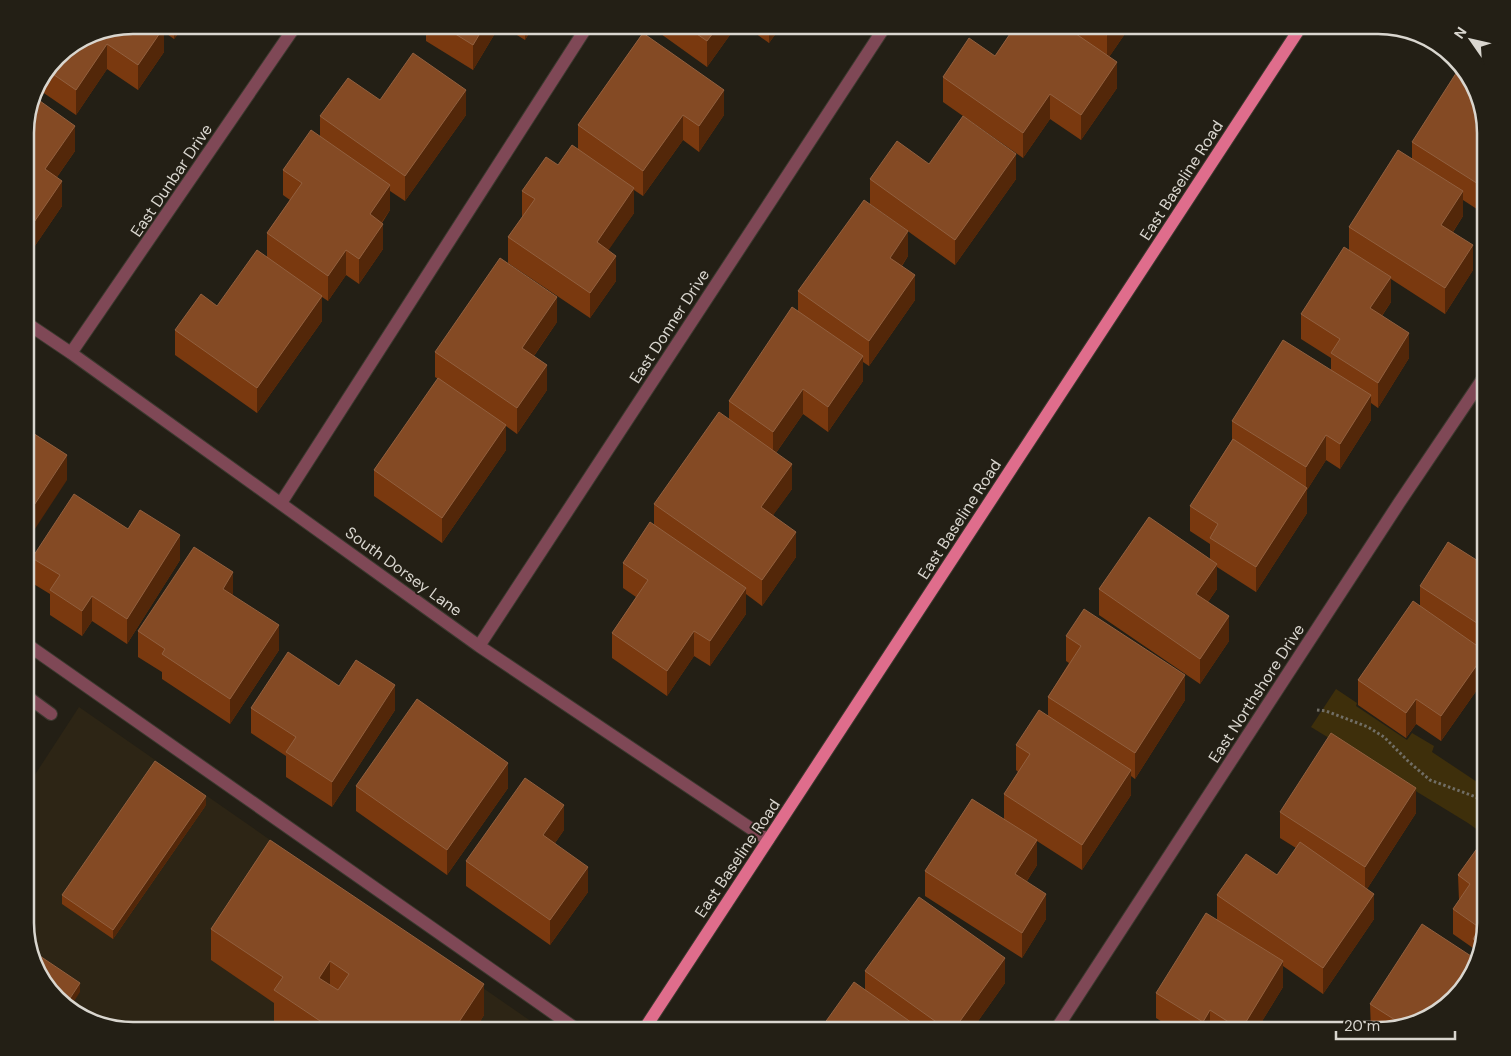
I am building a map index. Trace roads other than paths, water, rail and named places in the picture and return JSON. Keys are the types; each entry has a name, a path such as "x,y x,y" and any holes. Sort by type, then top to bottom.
{"main road":[{"name":"East Baseline Road","path":"649,1022 1296,34"}],"street":[{"name":"East Dunbar Drive","path":"71,353 290,34"},
{"path":"281,503 582,34"},
{"name":"East Donner Drive","path":"479,646 880,34"},
{"name":"South Dorsey Lane","path":"34,328 479,646 768,840"},
{"name":"East Northshore Drive","path":"1061,1022 1477,388"},
{"path":"34,650 566,1022"},
{"path":"34,702 51,714"}]}
